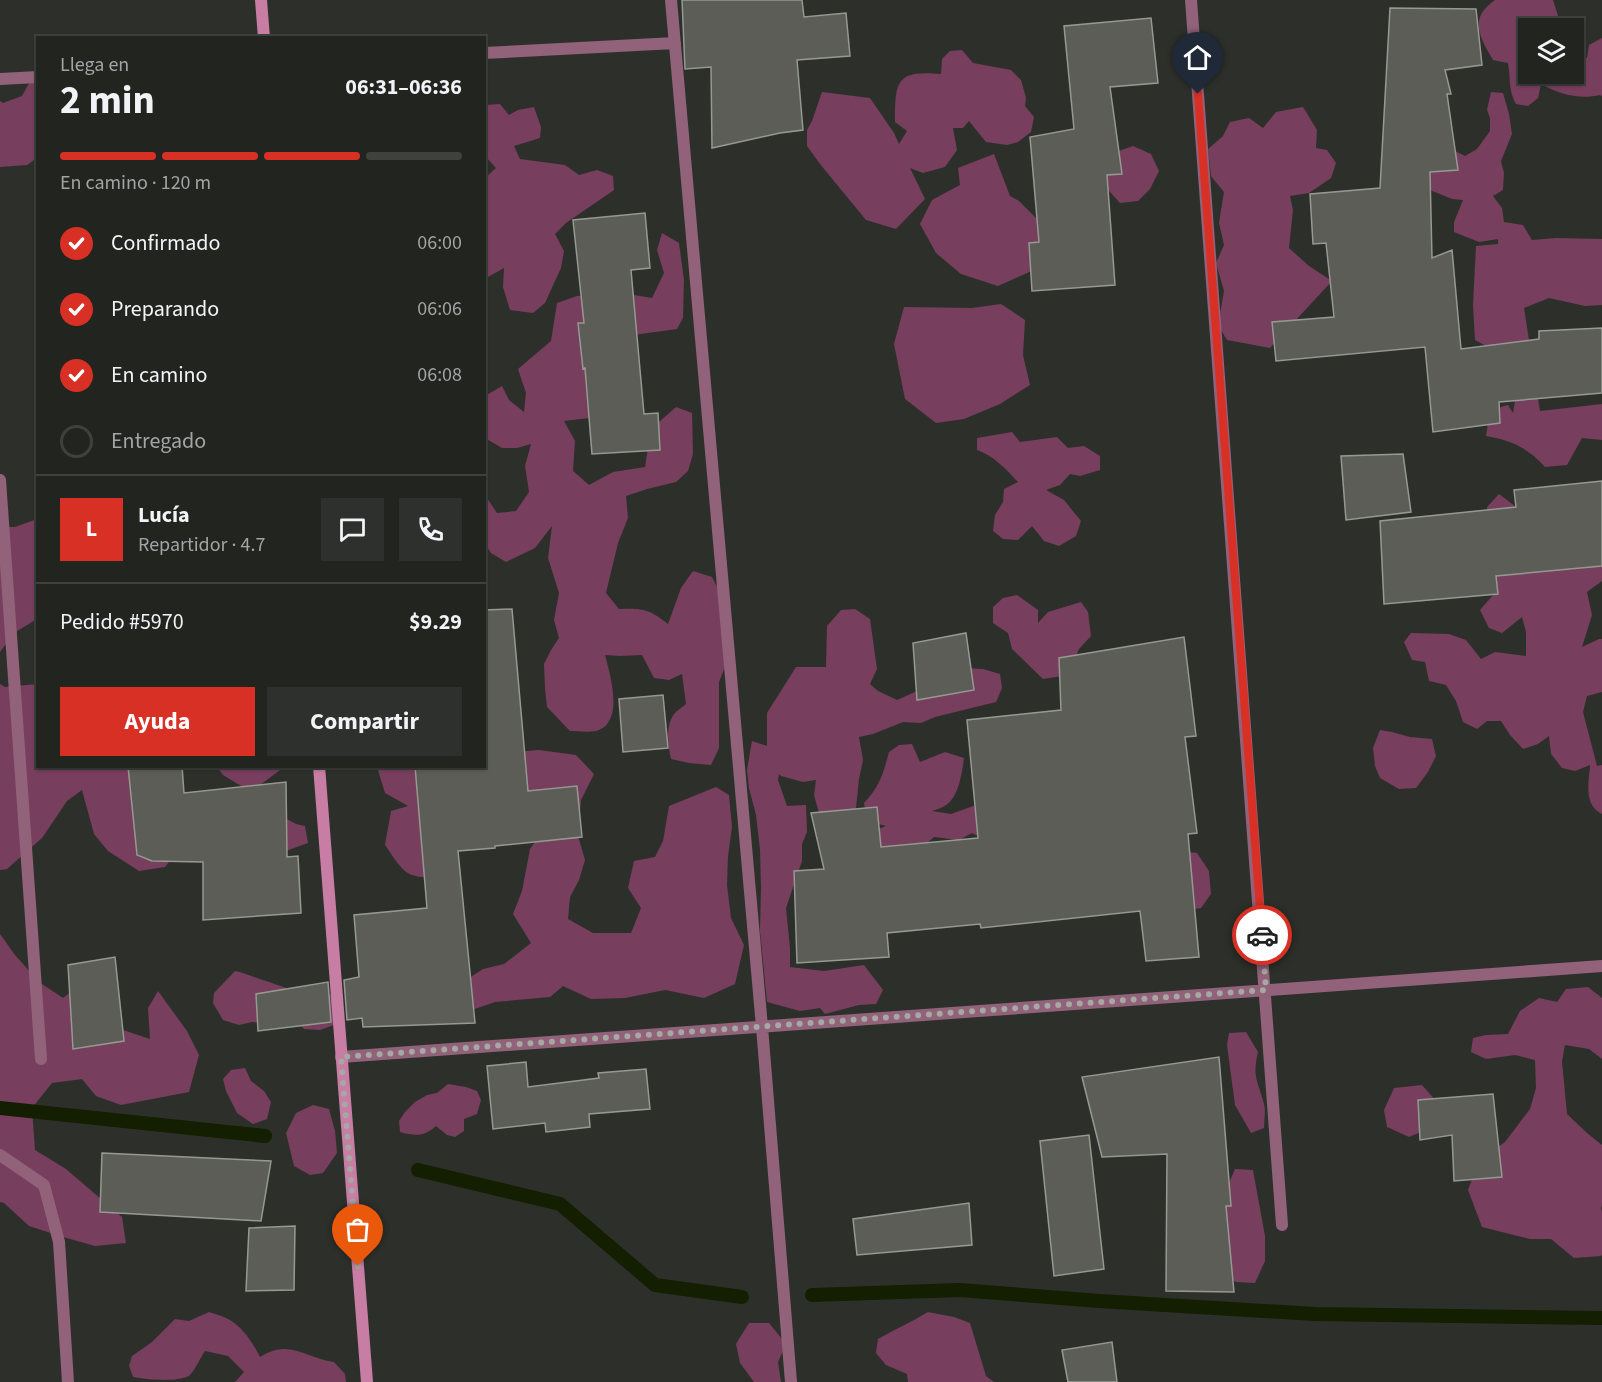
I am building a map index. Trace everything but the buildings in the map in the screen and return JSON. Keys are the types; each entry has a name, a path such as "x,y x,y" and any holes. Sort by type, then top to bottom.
{"street":[{"path":"261,0 264,36"},
{"path":"671,0 762,1027 791,1382"},
{"path":"1191,0 1282,1224"},
{"path":"486,53 675,43"},
{"path":"0,79 36,77"},
{"path":"0,480 41,1059"},
{"path":"319,768 367,1382"},
{"path":"341,1057 1602,966"},
{"path":"0,1155 44,1185 59,1242 68,1382"}],"shaded area":[{"path":"1495,0 1553,0 1559,18 1518,18 1518,84 1541,84 1538,98 1528,106 1516,104 1511,89 1508,63 1493,60 1483,42 1479,23 1480,16"},
{"path":"1602,38 1602,96 1584,97 1555,91 1541,84 1584,84 1584,57 1587,58 1589,45"},
{"path":"962,50 973,63 1011,70 1021,80 1026,98 1025,106 1034,117 1031,132 1018,142 1007,145 986,142 969,121 963,128 953,128 957,150 945,167 923,173 910,168 925,199 896,229 866,220 807,146 807,130 822,92 870,98 899,144 907,131 895,122 896,97 901,81 915,74 941,74 942,59 950,51"},
{"path":"35,72 36,159 27,165 0,167 0,101 3,103 22,96"},
{"path":"1491,92 1503,93 1512,134 1501,161 1504,173 1503,190 1493,196 1502,208 1504,222 1523,225 1532,240 1602,239 1602,305 1585,306 1549,298 1524,308 1540,411 1602,404 1602,440 1582,438 1567,465 1545,467 1518,446 1486,436 1490,410 1508,405 1513,413 1517,389 1492,349 1475,340 1473,305 1476,246 1498,244 1498,239 1479,242 1454,232 1454,222 1463,200 1452,199 1430,190 1408,195 1383,157 1453,150 1465,156 1477,149 1490,131 1490,118 1487,110"},
{"path":"500,104 509,115 518,110 534,107 541,127 540,138 514,146 520,159 565,165 579,175 597,170 613,176 614,190 566,223 555,234 564,251 561,268 545,303 533,313 510,310 503,287 504,268 488,277 486,276 486,177 496,168 486,157 486,105"},
{"path":"1303,107 1317,130 1316,148 1327,150 1336,163 1331,178 1309,193 1290,196 1293,210 1289,248 1309,266 1332,281 1270,348 1227,340 1218,325 1224,291 1216,263 1224,245 1219,223 1224,192 1211,176 1208,149 1223,136 1230,122 1249,118 1263,128 1276,112"},
{"path":"1133,146 1151,154 1159,171 1150,189 1138,201 1120,203 1100,181 1119,151"},
{"path":"994,154 1010,196 1019,201 1041,223 1038,268 998,286 961,274 936,253 920,224 932,200 960,185 958,168"},
{"path":"662,233 679,243 684,280 683,318 677,329 626,336 586,323 581,353 612,357 603,403 589,418 564,421 575,441 573,471 589,485 613,472 645,467 651,429 676,407 692,413 693,454 688,471 676,482 626,496 628,518 618,543 606,593 619,609 645,610 668,624 681,588 693,571 712,577 724,601 729,657 719,682 719,748 711,765 671,759 668,742 669,725 674,714 686,704 682,674 669,680 654,678 642,655 605,655 613,696 611,717 607,725 599,730 570,731 547,707 545,689 544,664 559,638 554,620 559,593 548,558 552,526 535,548 506,562 491,553 486,546 486,498 497,513 516,511 529,492 525,466 531,444 517,448 502,448 486,439 486,395 502,386 509,400 524,412 526,393 518,369 551,341 557,303 577,296 628,294 652,298 664,273 657,250"},
{"path":"1001,304 1025,320 1023,355 1030,385 1000,404 964,419 936,423 905,399 894,344 904,307 972,308"},
{"path":"1012,432 1020,442 1057,437 1068,448 1084,446 1100,456 1100,470 1080,476 1070,474 1060,485 1046,490 1064,500 1081,521 1076,536 1059,546 1044,541 1032,526 1018,540 1003,539 993,531 995,515 1003,502 1004,489 1018,482 994,459 977,450 977,438"},
{"path":"1499,494 1524,513 1552,562 1573,570 1575,557 1602,550 1602,581 1587,592 1592,615 1582,647 1602,639 1602,692 1587,696 1583,712 1597,766 1602,765 1602,814 1592,805 1588,792 1590,765 1575,771 1562,768 1551,754 1549,736 1538,744 1523,749 1501,721 1487,721 1477,729 1463,722 1456,701 1446,685 1429,681 1425,662 1412,660 1404,642 1411,633 1449,634 1466,640 1481,659 1495,652 1526,656 1526,632 1522,617 1502,633 1489,628 1480,610 1494,594 1487,507"},
{"path":"36,519 36,620 14,633 0,652 0,527 15,527"},
{"path":"1017,595 1038,610 1038,623 1048,612 1081,602 1088,612 1091,636 1079,649 1069,675 1043,679 1012,649 1008,633 993,623 993,607 1003,598"},
{"path":"855,609 870,619 877,669 870,684 878,691 897,700 915,692 933,689 964,668 983,669 1000,674 1002,688 996,702 935,717 921,723 903,722 859,737 863,760 856,808 850,815 819,813 814,795 816,780 803,782 779,774 778,780 787,806 806,805 807,832 802,844 802,861 786,908 790,967 824,971 864,965 883,990 876,1004 859,1005 825,1014 820,1008 800,1011 767,1002 760,931 760,850 747,770 752,741 767,746 767,713 796,667 826,667 827,626 841,610"},
{"path":"0,684 5,687 36,684 36,768 155,768 183,844 165,867 139,871 108,851 94,834 82,790 67,801 42,838 7,869 0,870"},
{"path":"1380,730 1432,739 1436,756 1416,788 1399,789 1380,778 1375,766 1373,748"},
{"path":"912,744 920,762 945,752 964,758 954,796 944,806 932,811 951,814 976,805 994,845 972,833 959,840 934,837 927,843 902,854 890,846 882,855 865,826 881,828 886,826 867,821 864,803 880,779 889,752 899,745"},
{"path":"539,750 576,755 594,774 581,800 578,836 585,860 579,880 570,897 568,919 593,933 631,933 641,908 628,888 634,861 655,857 663,841 669,806 716,787 729,795 732,827 727,885 731,918 744,945 735,984 704,998 665,990 625,998 591,999 563,986 550,997 495,1002 469,1011 463,982 483,969 504,964 531,943 513,914 522,891 530,849 555,814 468,815 441,876 420,877 401,868 385,845 391,811 408,806 385,793 377,768 486,768 486,764 501,753"},
{"path":"218,768 283,768 251,792 223,775"},
{"path":"283,817 305,826 308,843 280,853"},
{"path":"1169,850 1197,853 1209,871 1211,894 1201,908 1186,910"},
{"path":"0,934 39,982 63,998 88,978 123,1030 150,1039 148,1008 158,991 187,1031 199,1055 189,1092 121,1105 96,1096 82,1079 52,1083 32,1108 35,1150 66,1169 122,1217 126,1243 95,1246 29,1226 0,1202"},
{"path":"235,971 300,993 316,987 330,994 342,1012 334,1025 320,1030 304,1029 293,1017 239,1025 223,1020 213,1003 214,993"},
{"path":"1588,987 1602,998 1602,1059 1589,1049 1565,1045 1562,1061 1567,1114 1602,1145 1602,1254 1601,1256 1574,1258 1551,1239 1530,1239 1482,1227 1468,1190 1479,1161 1505,1142 1530,1109 1536,1088 1535,1060 1515,1055 1486,1059 1471,1052 1473,1038 1508,1034 1520,1011 1539,998 1557,1002 1566,989"},
{"path":"1246,1032 1258,1052 1256,1074 1265,1110 1264,1128 1251,1133 1235,1105 1227,1045 1229,1033"},
{"path":"245,1068 251,1081 264,1091 271,1102 267,1119 253,1124 237,1113 223,1079 231,1070"},
{"path":"448,1084 477,1091 481,1100 477,1114 464,1119 464,1131 455,1137 447,1135 436,1126 419,1135 400,1132 399,1121 415,1102 427,1095 437,1093"},
{"path":"1422,1085 1436,1101 1433,1127 1409,1137 1387,1127 1384,1110 1394,1088"},
{"path":"313,1105 329,1109 335,1131 337,1153 323,1173 310,1175 294,1166 286,1133 296,1113"},
{"path":"1235,1169 1253,1170 1265,1236 1265,1261 1255,1283 1236,1282 1222,1275 1224,1195"},
{"path":"209,1312 226,1318 238,1326 260,1357 280,1349 297,1351 334,1362 345,1374 346,1382 235,1382 244,1372 228,1356 205,1351 194,1370 184,1378 154,1380 133,1377 129,1366 132,1356 152,1342 175,1319 189,1321"},
{"path":"928,1312 970,1323 986,1376 994,1382 908,1382 907,1374 886,1365 876,1353 878,1339"},
{"path":"749,1323 769,1323 786,1344 778,1362 781,1382 754,1382 740,1363 736,1344"}],"waterway":[{"path":"0,1108 265,1136"},
{"path":"418,1170 560,1204 655,1285 742,1297"},
{"path":"812,1295 960,1290 1315,1314 1602,1318"}],"way so far":[{"path":"358,1266 341,1057 1266,990 1262,935"}],"route":[{"path":"1198,94 1262,935"}]}
